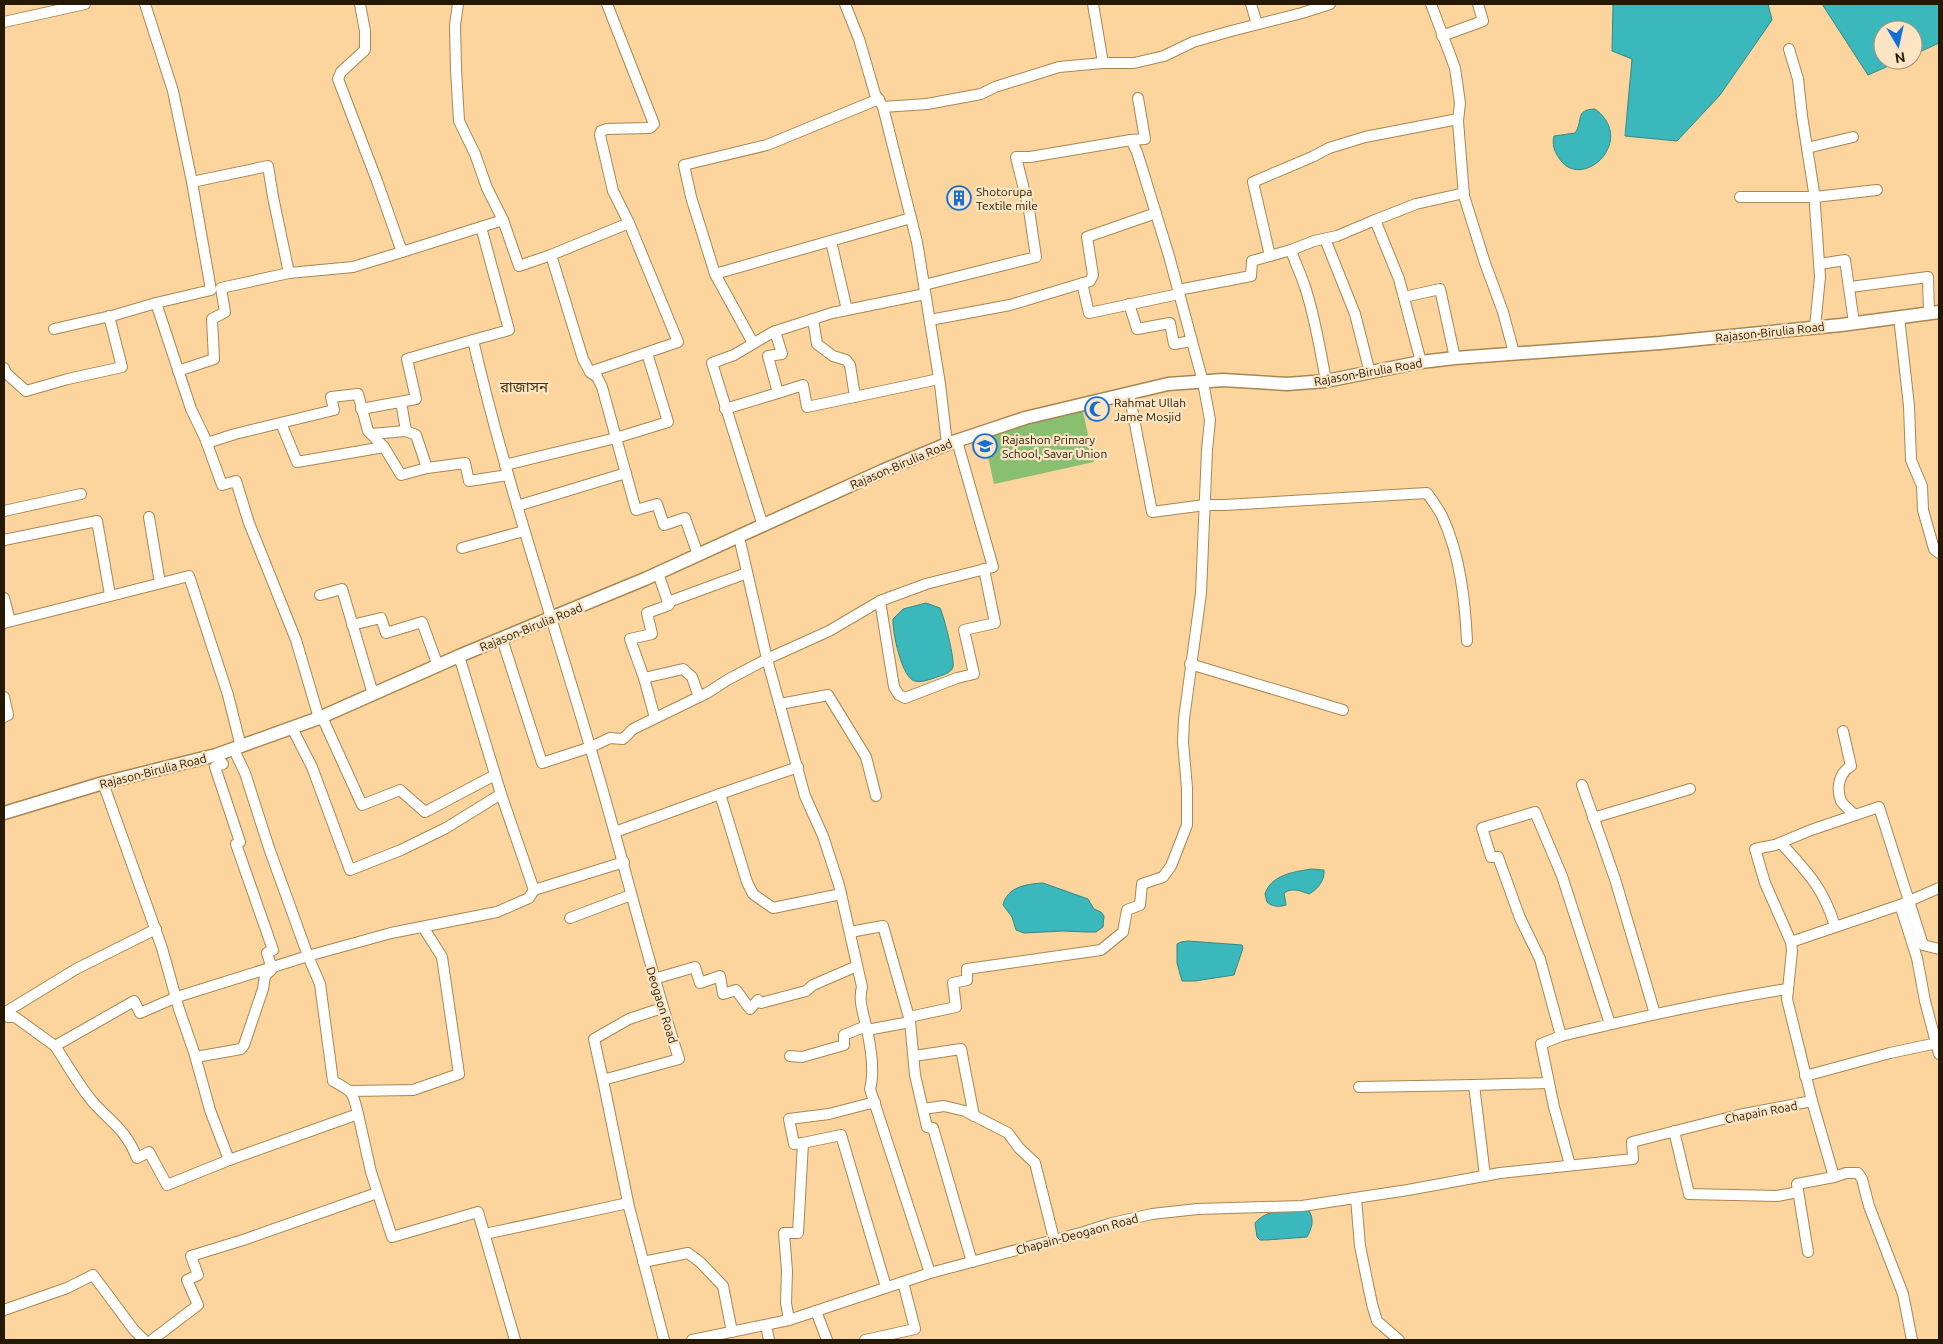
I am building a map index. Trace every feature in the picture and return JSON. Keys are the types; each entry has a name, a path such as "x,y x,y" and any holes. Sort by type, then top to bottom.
{"street":[{"path":"4,22 85,4"},
{"path":"145,4 173,91 216,289 225,312 212,320 214,359 178,371"},
{"path":"360,4 365,31 365,50 341,72 338,78 402,252"},
{"path":"458,4 455,25 460,121 475,154 487,188 503,220 519,266 629,223"},
{"path":"590,372 678,342 629,223 613,191 600,135 601,132 607,129 650,128 654,124 607,4"},
{"path":"502,639 542,763 591,747 610,738 623,740 633,729 699,697 767,659 829,631 880,601 926,584 993,567 952,443 911,218 881,103 875,94 859,39 845,4"},
{"path":"1093,4 1103,63"},
{"path":"1251,4 1257,24"},
{"path":"753,343 715,274 691,197 684,165 767,145 881,103 927,104 981,94 995,87 1059,67 1103,63 1134,63 1164,56 1194,42 1330,4"},
{"path":"1431,4 1455,68 1460,103 1458,120 1464,194 1485,263 1503,312 1514,353"},
{"path":"1442,36 1483,21 1478,4"},
{"path":"1789,49 1798,79 1815,197 1820,264 1815,327"},
{"path":"763,526 712,363 734,355 775,331 1036,257 1029,210 1016,157 1030,157 1145,139 1138,98"},
{"path":"1270,256 1253,182 1329,148 1365,138 1458,120"},
{"path":"1807,148 1853,137"},
{"path":"790,1056 802,1058 844,1045 844,1035 956,1007 953,983 967,980 967,969 1101,950 1123,932 1127,910 1140,904 1142,884 1163,877 1171,866 1187,826 1188,788 1183,742 1190,664 1196,636 1200,593 1210,420 1203,382 1179,292 1137,152 1130,140"},
{"path":"192,182 268,166 289,273"},
{"path":"1740,197 1815,197 1878,190"},
{"path":"1082,283 1089,313 1251,276 1252,261 1325,239 1416,204 1464,194"},
{"path":"930,320 1010,305 1090,281 1093,275 1087,237 1156,213"},
{"path":"715,274 911,218"},
{"path":"54,329 156,303 289,273 353,267 503,220"},
{"path":"1375,220 1399,279 1421,362"},
{"path":"361,409 416,399 408,359 509,330 481,227"},
{"path":"1325,239 1355,314 1370,373"},
{"path":"832,241 847,310"},
{"path":"1291,250 1295,266 1304,285 1312,310 1326,381"},
{"path":"550,255 583,358 590,372 597,377 602,388 636,510 657,504 664,525 685,518 698,555"},
{"path":"1820,264 1845,260 1854,323"},
{"path":"1850,287 1928,277 1934,313"},
{"path":"1404,297 1440,289 1455,358"},
{"path":"156,303 191,409 207,443 222,485 236,481 249,523 296,640 320,717 362,805 400,790 425,812 495,775"},
{"path":"1129,304 1137,329 1170,323 1174,344 1192,341"},
{"name":"Rajason-Birulia Road","path":"4,813 102,783 216,755 292,728 658,573 882,471 952,443 1025,418 1168,384 1223,380 1287,384 1326,381 1421,362 1455,358 1660,343 1934,313"},
{"path":"4,368 6,373 26,391 122,366 109,316"},
{"path":"1899,317 1909,406 1910,460 1922,486 1923,510 1934,549 1939,553"},
{"path":"813,319 817,344 833,356 846,360 850,365 855,397"},
{"path":"775,331 782,354 768,356 778,393"},
{"name":"Deogaon Road","path":"473,340 506,470 616,832 631,895 678,1059 602,1080"},
{"path":"207,443 334,410 331,397 358,394 368,431 384,447 401,475 427,468 465,463 469,482 668,422 647,353"},
{"path":"725,409 803,385 807,407 939,379"},
{"path":"1129,393 1152,512 1205,505 1427,493 1442,515 1454,546 1466,610 1467,641"},
{"path":"401,402 406,431"},
{"path":"281,423 297,462 384,447"},
{"path":"371,434 406,431 416,435 427,468"},
{"path":"517,506 626,473"},
{"path":"4,511 81,494"},
{"path":"148,517 160,583"},
{"path":"4,540 97,521 110,595"},
{"path":"462,548 524,531"},
{"path":"739,537 767,659 805,796 823,836 841,894 862,987 859,996 867,1028 873,1078 870,1089 930,1273"},
{"path":"880,601 894,687 899,696 904,698 956,678 974,674 964,630 995,622 984,569"},
{"path":"656,718 630,639 652,634 647,613 669,606 658,573"},
{"path":"668,602 747,573"},
{"path":"4,598 7,622 188,576 228,695 245,774 269,848 320,984 333,1081 348,1088 354,1097 378,1192 392,1237 478,1212 515,1340"},
{"path":"320,595 342,589 373,694"},
{"path":"352,625 381,618 386,633 422,622 438,666"},
{"path":"459,656 501,794 534,890"},
{"path":"1190,664 1343,710"},
{"path":"644,678 683,669 692,677 699,697"},
{"path":"780,704 828,694 866,757 876,796"},
{"path":"4,697 8,716 4,717"},
{"path":"292,728 312,767 350,870 401,850 446,828 501,794"},
{"path":"1844,731 1851,766 1844,770 1838,784 1842,802 1855,816"},
{"path":"216,755 223,764 215,767 240,842 236,844 273,950 267,953 272,968"},
{"path":"616,832 798,767"},
{"path":"102,783 156,929 196,1057 210,1110 229,1160"},
{"path":"1582,785 1615,878 1655,1014"},
{"path":"1593,818 1690,789"},
{"path":"720,794 747,882 753,894 773,908 841,894"},
{"path":"1939,888 1905,903 1791,942 1765,883 1755,849 1781,843 1879,807 1905,903 1925,1001 1939,1054"},
{"path":"1561,1036 1540,959 1520,918 1498,857 1491,857 1482,828 1535,812 1562,876 1610,1024"},
{"path":"1781,843 1818,885 1829,906 1835,926"},
{"path":"55,1046 134,1001 140,1013 177,997 308,956 391,933 497,912 529,898 534,890 624,862"},
{"path":"570,918 631,895"},
{"path":"1905,903 1922,945 1939,949"},
{"path":"850,932 883,926 895,973 898,976 910,1019 916,1076 927,1127 933,1128 972,1262"},
{"path":"350,1091 413,1090 459,1074 442,957 423,927"},
{"path":"156,929 76,969 4,1014 8,1017 15,1017 55,1046 92,1101 121,1129 132,1145 136,1158 149,1152 167,1185 229,1160 358,1114"},
{"name":"Chapain Road","path":"1500,1173 1633,1159 1632,1142 1739,1115 1812,1101 1787,999 1792,951 1791,942"},
{"path":"654,979 695,967 700,983 720,976 723,994 736,990 750,1009 758,1000 761,1003 806,991 813,985 857,966"},
{"path":"196,1057 240,1049 250,1028 265,976 272,968"},
{"path":"1570,1166 1541,1044 1561,1036 1610,1024 1787,989"},
{"path":"662,1008 629,1019 594,1039 628,1203 664,1340"},
{"path":"1805,1076 1890,1053 1937,1043"},
{"path":"914,1056 961,1049 974,1116"},
{"path":"1359,1087 1549,1083"},
{"path":"1474,1085 1485,1176"},
{"path":"1812,1101 1834,1177"},
{"path":"875,1102 829,1114 789,1119 794,1144 841,1135 886,1287"},
{"path":"923,1109 944,1106 965,1111 1008,1133 1019,1148 1035,1163 1054,1239"},
{"path":"1674,1131 1689,1194 1777,1196 1798,1192"},
{"path":"789,1320 786,1302 787,1271 784,1233 798,1233 803,1143"},
{"name":"Chapain-Deogaon Road","path":"699,1340 789,1320 930,1273 1112,1222 1152,1214 1197,1209 1302,1206 1500,1173"},
{"path":"1808,1252 1797,1184 1846,1173 1858,1173 1862,1179 1869,1206 1903,1294 1912,1340"},
{"path":"152,1340 198,1305 187,1280 198,1275 191,1256 243,1240 378,1192"},
{"path":"1356,1198 1360,1246 1377,1321 1399,1340"},
{"path":"484,1234 628,1203"},
{"path":"643,1262 688,1253 700,1262 723,1286 732,1332"},
{"path":"4,1310 67,1288 93,1275 134,1330 144,1340"},
{"path":"865,1340 915,1329 903,1282"},
{"path":"816,1311 826,1340"},
{"path":"766,1325 769,1340"}],"green space":[{"path":"1082,407 1094,462 994,484 982,429"}],"water":[{"path":"1613,4 1768,4 1772,20 1720,95 1677,141 1625,136 1632,59 1612,51"},
{"path":"1822,4 1939,4 1939,43 1923,50 1923,20 1873,20 1873,70 1879,70 1868,75"},
{"path":"1595,109 1607,122 1611,135 1608,148 1601,159 1591,166 1580,170 1569,167 1556,153 1553,145 1554,136 1575,133 1580,116 1584,111"},
{"path":"926,603 940,608 949,638 953,667 944,675 915,681 910,678 902,664 894,633 893,619 903,609"},
{"path":"1311,869 1324,870 1322,881 1312,892 1309,894 1296,890 1287,891 1284,893 1286,905 1284,906 1274,906 1267,902 1265,894 1272,882 1290,873"},
{"path":"1043,883 1088,899 1094,909 1101,912 1104,916 1103,927 1096,932 1024,933 1016,930 1012,917 1003,905 1005,899 1013,890 1030,884"},
{"path":"1188,941 1242,945 1243,948 1234,975 1182,981 1177,963 1177,944"},
{"path":"1308,1210 1312,1216 1312,1223 1307,1237 1260,1240 1257,1237 1255,1223 1260,1218 1272,1212"}],"place":[{"name":"Shotorupa Textile mile","path":"959,198"},
{"name":"Rahmat Ullah Jame Mosjid","path":"1097,409"},
{"name":"Rajashon Primary School, Savar Union","path":"985,446"}],"district":[{"name":"রাজাসন","path":"524,386"}]}
